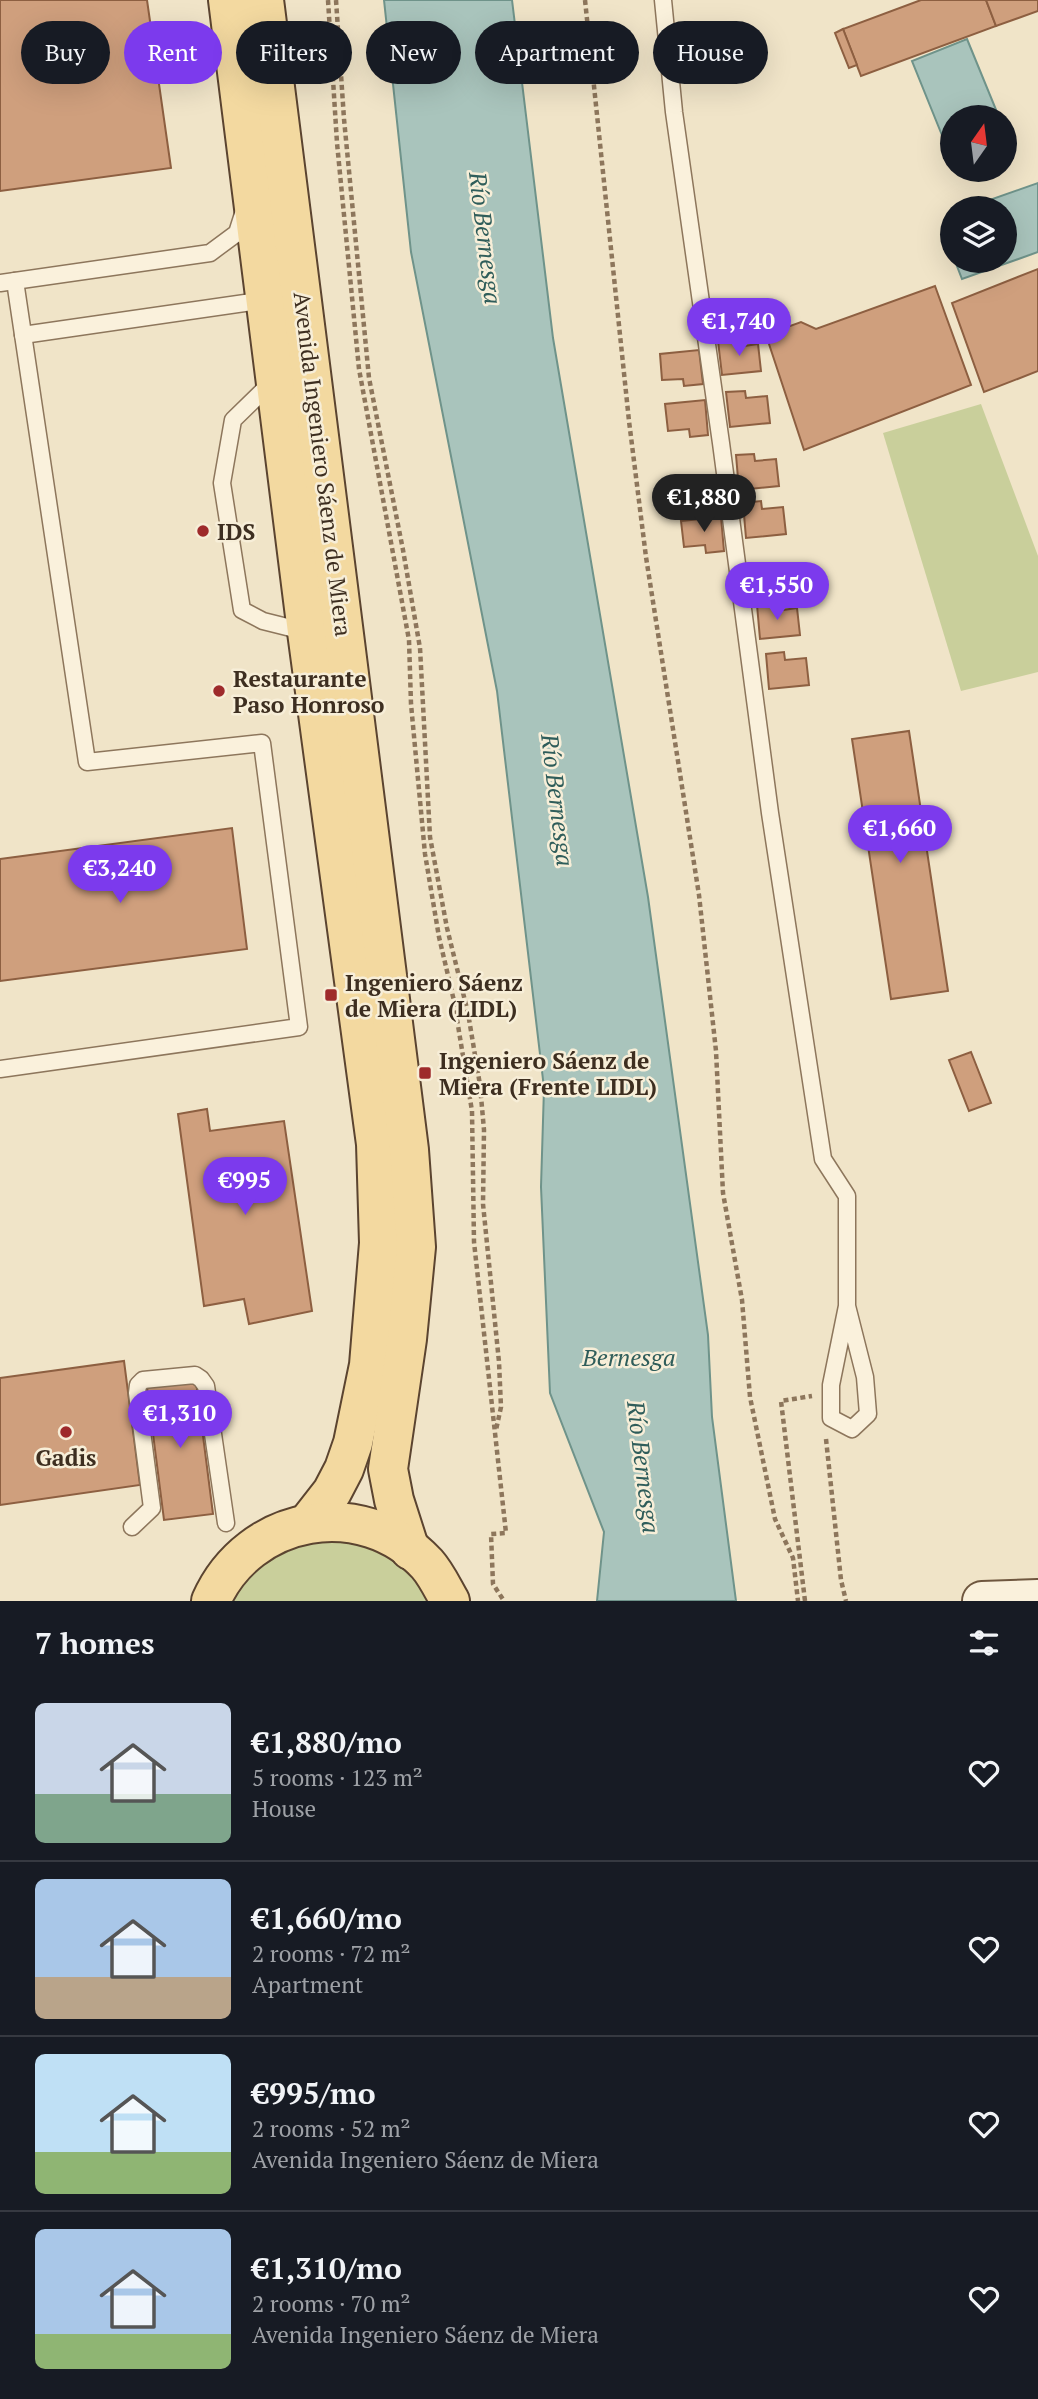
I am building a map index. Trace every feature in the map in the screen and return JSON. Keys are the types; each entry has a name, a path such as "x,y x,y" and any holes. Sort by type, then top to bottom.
{"main road":[{"name":"Avenida Ingeniero Sáenz de Miera","path":"228,0 307,632 376,1144 379,1243 369,1365 353,1443 344,1469 332,1492 307,1524"},
{"name":"Avenida Ingeniero Sáenz de Miera","path":"264,0 409,1150 416,1247 407,1339 388,1469 394,1500 410,1550"},
{"path":"211,1601 219,1583 239,1559 263,1539 292,1527 330,1522 384,1533 410,1550 428,1565 450,1601"},
{"path":"982,1601 1038,1599"}],"lane":[{"path":"663,0 674,112 774,841 823,1159 847,1196 847,1306 831,1385 831,1418 852,1429 868,1414 865,1377 847,1306"},
{"path":"0,1069 299,1027 262,743 87,762 23,335 7,282 210,253 237,233 251,192"},
{"path":"23,335 265,300"},
{"path":"275,379 233,420 222,483 242,610 263,621 307,632"},
{"path":"132,1527 152,1508 138,1385 143,1380 195,1375 206,1387 226,1523"}],"path":[{"path":"328,0 338,156 359,369 409,640 411,704 425,854 472,1111 474,1242 506,1533 491,1534 493,1584 503,1601"},
{"path":"336,0 344,119 369,378 399,528 419,648 430,837 447,928 468,1013 480,1085 484,1130 483,1205 501,1407 495,1434"},
{"path":"585,0 629,421 645,544 699,895 716,1051 723,1193 742,1300 750,1397 775,1519 793,1558 798,1601"},
{"path":"805,1601 781,1401 822,1395"},
{"path":"826,1434 841,1580 846,1601"}],"green space":[{"path":"981,404 1038,556 1038,672 961,691 883,433"},
{"path":"325,1541 360,1545 387,1556 410,1574 432,1601 233,1601 249,1577 271,1560 297,1548"}],"water":[{"name":"Bernesga","path":"384,0 512,0 515,21 475,21 475,84 522,84 553,338 648,897 708,1335 712,1417 736,1601 597,1601 604,1532 550,1393 541,1187 544,1088 497,691 411,252 393,84 461,84 461,21 386,21"},
{"path":"967,39 994,105 940,105 940,130 912,61"},
{"path":"1038,183 1038,252 1017,259 1017,196 1001,196"},
{"path":"960,273 979,273 962,279"}],"building":[{"path":"0,0 147,0 150,21 124,21 124,84 159,84 171,168 0,191"},
{"path":"921,0 986,0 996,26 861,76 843,29"},
{"path":"986,0 1038,0 1038,11 996,26"},
{"path":"843,29 857,65 849,68 835,33"},
{"path":"1038,269 1038,371 984,392 952,303"},
{"path":"935,286 971,385 804,450 768,341 776,331 801,322 816,329"},
{"path":"736,339 737,347 758,344 761,371 722,375 718,341"},
{"path":"699,350 703,384 684,386 683,379 662,380 660,354"},
{"path":"745,391 746,398 767,396 770,423 730,427 726,392"},
{"path":"705,400 708,435 690,437 689,429 668,431 665,404"},
{"path":"754,454 755,461 776,459 779,486 739,490 736,455"},
{"path":"761,501 762,509 783,507 786,534 746,538 743,503"},
{"path":"721,517 724,551 706,553 705,545 684,547 681,521"},
{"path":"775,603 776,611 797,608 800,635 760,639 757,605"},
{"path":"784,652 785,660 806,658 809,685 769,689 766,654"},
{"path":"909,731 948,991 891,999 852,739"},
{"path":"232,828 247,949 0,981 0,859"},
{"path":"971,1052 991,1103 969,1111 949,1060"},
{"path":"207,1109 210,1131 284,1121 312,1311 249,1324 244,1299 204,1306 178,1114"},
{"name":"Gadis","path":"124,1361 140,1485 0,1505 0,1378"},
{"path":"196,1381 213,1514 164,1520 147,1387"}],"place":[{"name":"IDS","path":"203,531"},
{"name":"Restaurante Paso Honroso","path":"219,691"},
{"name":"Ingeniero Sáenz de Miera (LIDL)","path":"331,995"},
{"name":"Ingeniero Sáenz de Miera (Frente LIDL)","path":"425,1073"},
{"name":"Gadis","path":"66,1432"}],"water label":[{"name":"Río Bernesga","path":"486,238"},
{"name":"Río Bernesga","path":"558,800"},
{"name":"Río Bernesga","path":"644,1467"}]}
